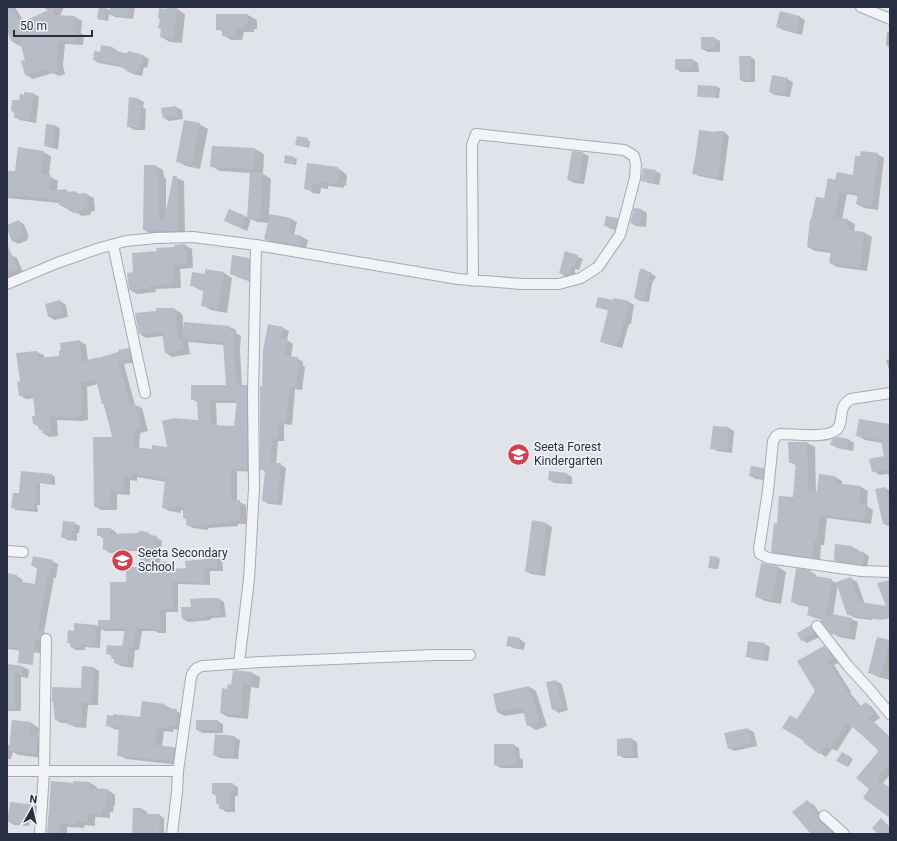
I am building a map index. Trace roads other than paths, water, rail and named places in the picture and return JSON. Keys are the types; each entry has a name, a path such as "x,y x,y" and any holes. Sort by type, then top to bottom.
{"street":[{"path":"861,7 890,18"},
{"path":"7,284 57,263 126,241 156,238 193,237 256,245 473,281 522,284 560,284 581,278 598,266 620,234 635,178 636,164 634,156 624,150 476,134 472,145 473,281"},
{"path":"113,245 145,393"},
{"path":"239,663 248,579 254,488 253,394 256,245"},
{"path":"890,393 852,399 846,402 843,407 838,428 834,432 824,435 780,434 776,436 773,441 768,491 759,549 760,554 768,558 861,570 890,572"},
{"path":"7,551 23,552"},
{"path":"817,626 848,666 890,714"},
{"path":"40,834 44,771 46,639"},
{"path":"172,834 178,771 192,673 197,667 239,663 433,655 470,655"},
{"path":"7,771 178,771"},
{"path":"824,816 844,834"}],"place":[{"name":"Seeta Forest Kindergarten","path":"518,454"},
{"name":"Seeta Secondary School","path":"122,560"}]}
